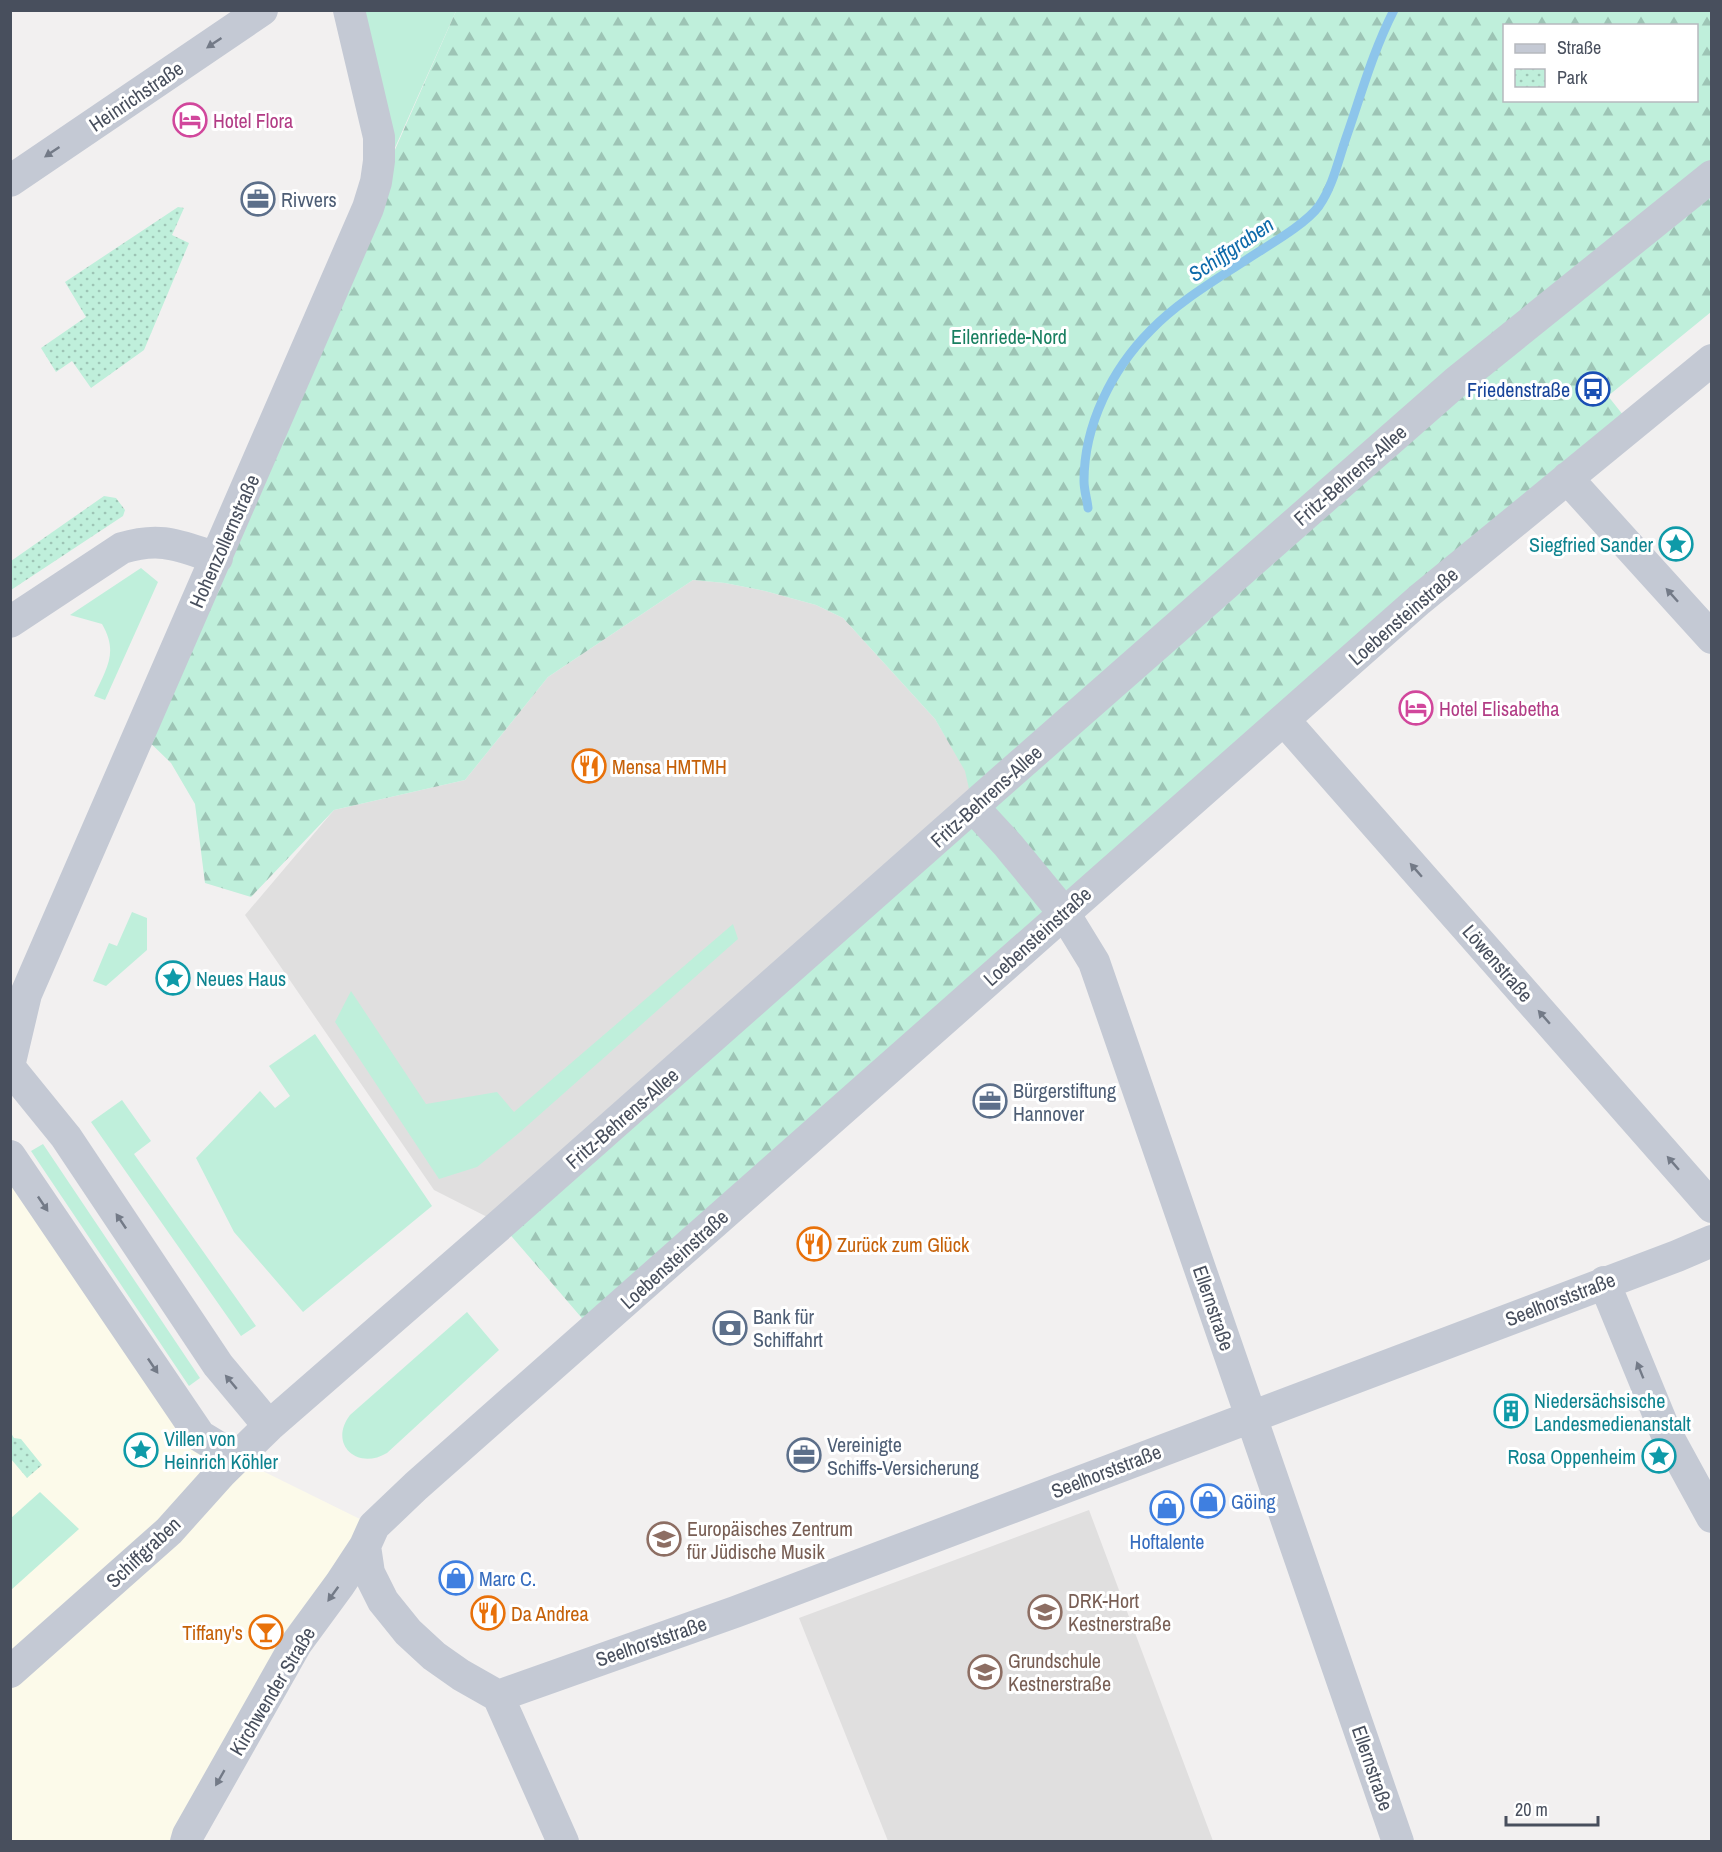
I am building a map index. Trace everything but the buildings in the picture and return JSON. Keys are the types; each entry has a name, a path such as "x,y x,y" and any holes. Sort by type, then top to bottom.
{"street":[{"name":"Heinrichstraße","path":"10,181 262,10"},
{"name":"Hohenzollernstraße","path":"10,1062 26,994 368,208 376,182 379,137 349,10"},
{"name":"Fritz-Behrens-Allee","path":"269,1426 510,1217 1456,382 1712,176"},
{"name":"Loebensteinstraße","path":"370,1536 425,1478 1419,600 1712,360"},
{"path":"1567,478 1712,638"},
{"path":"10,622 122,548 141,542 160,541 217,558"},
{"name":"Löwenstraße","path":"1284,720 1712,1207"},
{"name":"Ellernstraße","path":"973,807 1008,845 1064,913 1094,962 1398,1842"},
{"path":"10,1068 66,1137 218,1365 269,1426"},
{"path":"10,1156 200,1436 236,1458"},
{"name":"Seelhorststraße","path":"498,1696 735,1612 1712,1241"},
{"path":"1604,1282 1666,1433 1712,1517"},
{"name":"Schiffgraben","path":"10,1672 169,1531 236,1458 269,1426"},
{"path":"370,1536 369,1573 383,1601 408,1632 434,1656 461,1675 498,1696 563,1842"},
{"name":"Kirchwender Straße","path":"186,1842 296,1644 370,1536"}],"shaded area":[{"path":"693,580 725,583 765,591 816,605 843,618 935,719 966,771 973,807 501,1224 434,1190 245,915 334,810 465,780 548,677"},
{"path":"10,1156 236,1458 374,1526 186,1841 11,1841"},
{"name":"Grundschule Kestnerstraße","path":"1089,1510 1213,1841 888,1841 799,1618"}],"green space":[{"path":"349,11 456,11 368,208 376,182"},
{"name":"Eilenriede-Nord","path":"456,11 1711,11 1711,312 1608,396 1631,425 593,1331 501,1224 973,807 965,771 935,719 843,618 816,605 765,591 725,583 693,580 548,677 465,780 334,810 251,897 205,883 195,804 171,763 139,732"},
{"path":"178,207 184,208 172,235 189,243 144,350 91,388 72,361 56,372 41,348 86,317 65,282"},
{"path":"104,496 116,498 125,510 123,516 11,590 11,561"},
{"path":"141,568 158,582 105,700 94,696 109,661 110,644 107,634 102,624 70,615"},
{"path":"132,912 147,918 147,950 106,986 93,981 109,943 117,946"},
{"path":"733,924 738,939 519,1133 477,1167 439,1179 335,1022 351,991 426,1104 497,1092 514,1112"},
{"path":"315,1034 432,1206 303,1312 234,1232 196,1158 260,1091 275,1108 290,1096 269,1066"},
{"path":"122,1100 151,1141 134,1154 256,1326 241,1336 91,1122"},
{"path":"43,1144 200,1378 189,1386 31,1151"},
{"path":"467,1312 499,1350 387,1453 376,1458 365,1459 349,1452 342,1436 350,1415"},
{"path":"11,1433 14,1438 21,1439 42,1465 27,1478 11,1459"},
{"path":"40,1492 79,1529 11,1590 11,1518"}],"waterway":[{"name":"Schiffgraben","path":"1088,508 1084,481 1089,439 1103,399 1124,362 1151,330 1184,301 1295,228 1319,206 1332,182 1374,57 1394,10"}],"place":[{"name":"Hotel Flora","path":"190,120"},
{"name":"Rivvers","path":"258,199"},
{"name":"Friedenstraße","path":"1593,389"},
{"name":"Siegfried Sander","path":"1676,544"},
{"name":"Hotel Elisabetha","path":"1416,708"},
{"name":"Mensa HMTMH","path":"589,766"},
{"name":"Neues Haus","path":"173,978"},
{"name":"Bürgerstiftung Hannover","path":"990,1101"},
{"name":"Zurück zum Glück","path":"814,1244"},
{"name":"Bank für Schiffahrt","path":"730,1328"},
{"name":"Niedersächsische Landesmedienanstalt","path":"1511,1411"},
{"name":"Villen von Heinrich Köhler","path":"141,1450"},
{"name":"Vereinigte Schiffs-Versicherung","path":"804,1455"},
{"name":"Rosa Oppenheim","path":"1659,1456"},
{"name":"Göing","path":"1208,1501"},
{"name":"Hoftalente","path":"1167,1508"},
{"name":"Europäisches Zentrum für Jüdische Musik","path":"664,1539"},
{"name":"Marc C.","path":"456,1578"},
{"name":"DRK-Hort Kestnerstraße","path":"1045,1612"},
{"name":"Da Andrea","path":"488,1613"},
{"name":"Tiffany's","path":"266,1632"},
{"name":"Grundschule Kestnerstraße","path":"985,1672"}]}
